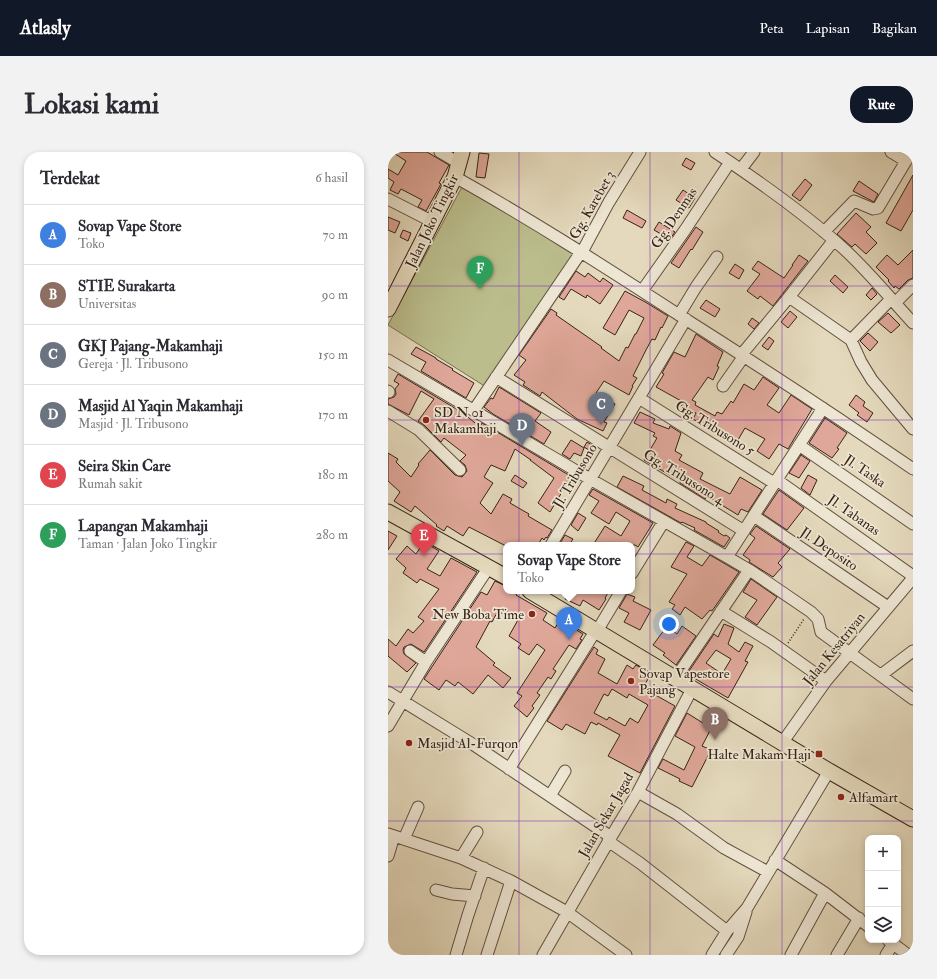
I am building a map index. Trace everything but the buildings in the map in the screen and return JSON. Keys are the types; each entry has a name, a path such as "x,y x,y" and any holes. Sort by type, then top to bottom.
{"main road":[{"name":"Jalan Joko Tingkir","path":"388,309 433,222 459,164"},
{"path":"388,512 503,575"},
{"path":"535,594 782,743 913,819"}],"street":[{"path":"440,152 459,164 494,199 582,252 743,355 913,469"},
{"name":"Gg. Karebet 3","path":"474,410 582,252 607,206 640,152"},
{"path":"715,152 741,169 834,240 862,267 913,323"},
{"path":"741,169 754,152"},
{"path":"824,232 854,201 873,209 878,208 910,156 891,152"},
{"name":"Gg. Denmas","path":"642,291 730,162"},
{"path":"388,199 433,222"},
{"path":"723,386 743,355 834,240"},
{"name":"Jl. Tribusono","path":"553,542 639,398 682,317 696,287 718,257"},
{"path":"851,340 893,301 913,285"},
{"path":"791,294 851,340 861,362 872,380 913,429"},
{"path":"388,360 590,479 750,570 809,611 818,619 821,632 913,699"},
{"name":"Gg. Tribusono 4","path":"496,377 744,531"},
{"name":"Gg. Tribusono 5","path":"639,398 775,482"},
{"path":"727,557 823,408"},
{"path":"388,411 419,430 460,470"},
{"name":"Jl. Taska","path":"799,445 913,524"},
{"name":"Jl. Tabanas","path":"775,482 913,577"},
{"name":"Jl. Deposito","path":"754,516 888,607"},
{"path":"635,568 664,521"},
{"path":"388,726 426,662 489,567"},
{"path":"675,679 750,570"},
{"name":"Jalan Kesatriyan","path":"782,743 826,681 913,577"},
{"path":"509,769 619,594"},
{"path":"721,611 826,681"},
{"path":"410,650 426,662"},
{"path":"881,676 913,651"},
{"name":"Jalan Sekar Jagad","path":"542,955 638,792 692,689"},
{"path":"388,692 474,745 550,796 610,839 727,931"},
{"path":"712,955 727,931 747,908 829,770"},
{"path":"550,796 565,772"},
{"path":"638,792 677,814 724,848 768,872"},
{"path":"388,856 395,836 418,807"},
{"path":"461,858 477,832"},
{"path":"395,836 461,858 511,880 567,912 624,954"},
{"path":"775,860 825,893 865,923"},
{"path":"456,955 484,868"},
{"path":"487,955 511,880"},
{"path":"436,890 452,894 475,896"},
{"path":"791,955 825,893"},
{"path":"726,955 738,937 747,908"},
{"path":"837,955 859,918"},
{"path":"886,955 890,943"},
{"path":"891,943 908,955"}],"path":[{"path":"783,651 809,611"}],"green space":[{"path":"463,185 576,254 486,387 388,325"}],"place":[{"name":"Lapangan Makamhaji","path":"480,289"},
{"name":"SD N 01 Makamhaji","path":"426,420"},
{"name":"GKJ Pajang-Makamhaji","path":"601,425"},
{"name":"Masjid Al Yaqin Makamhaji","path":"522,446"},
{"name":"Seira Skin Care","path":"424,556"},
{"name":"New Boba Time","path":"532,614"},
{"name":"Sovap Vape Store","path":"569,640"},
{"name":"Sovap Vapestore Pajang","path":"631,681"},
{"name":"STIE Surakarta","path":"715,740"},
{"name":"Masjid Al-Furqon","path":"409,743"},
{"name":"Halte Makam Haji","path":"819,754"},
{"name":"Alfamart","path":"841,797"}]}
